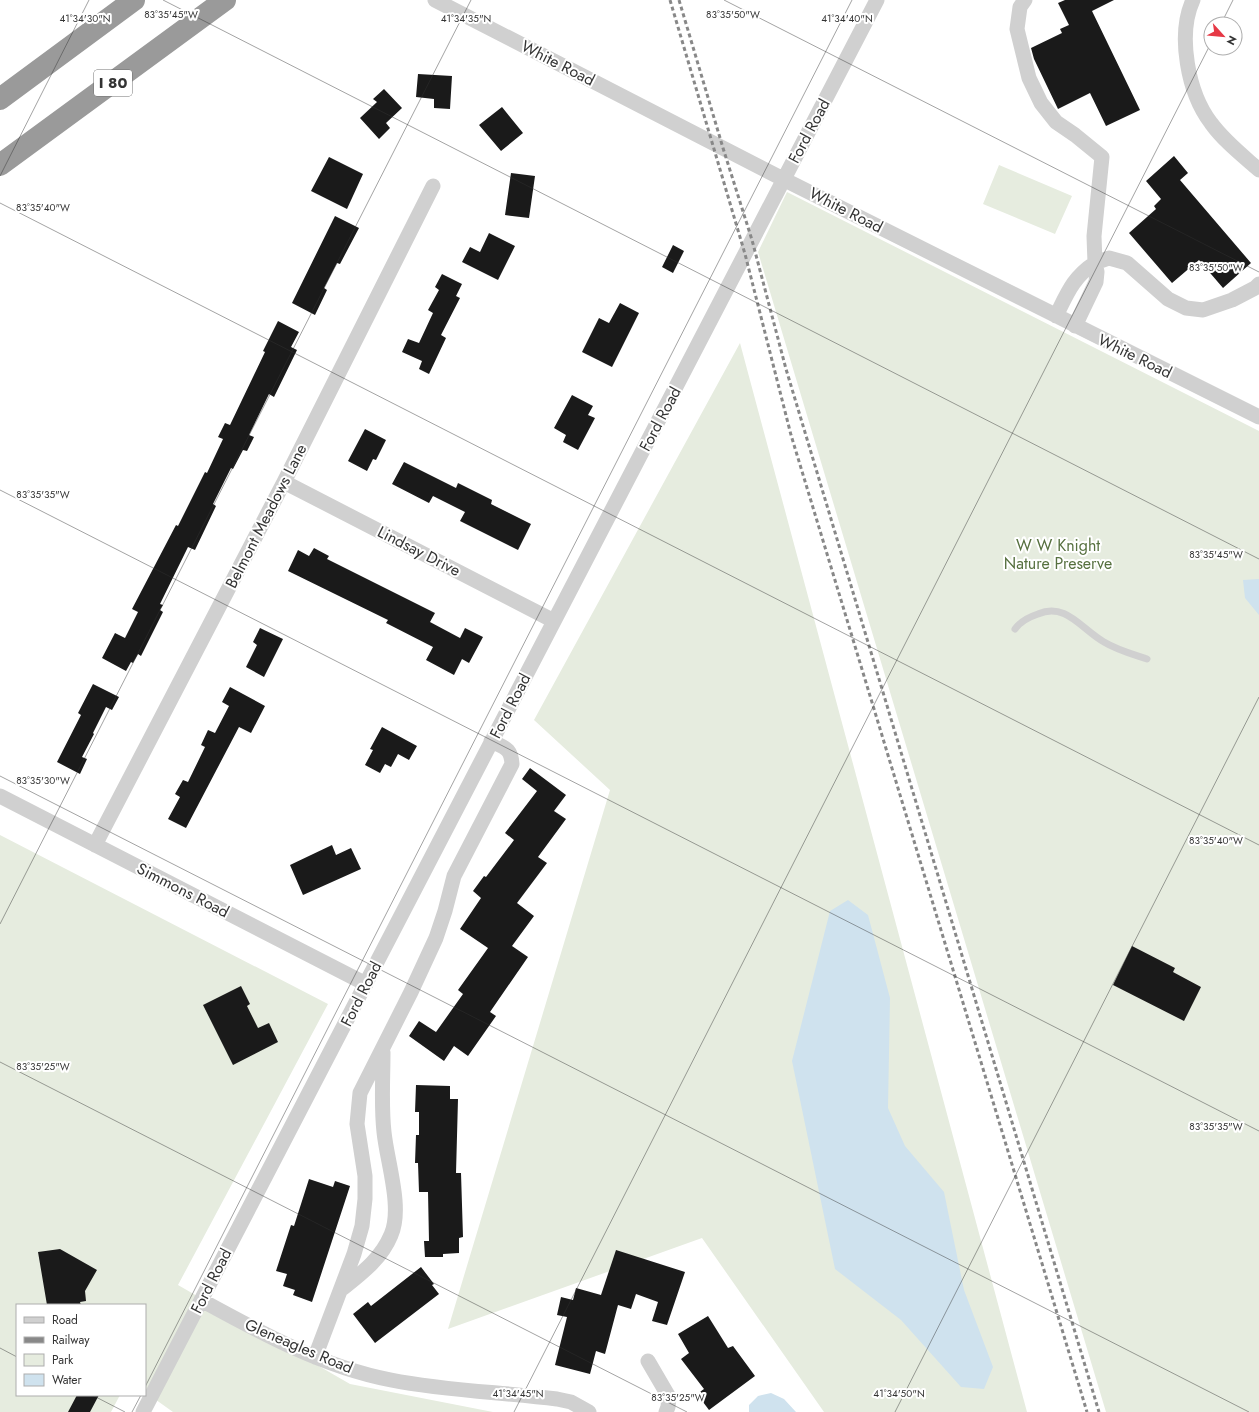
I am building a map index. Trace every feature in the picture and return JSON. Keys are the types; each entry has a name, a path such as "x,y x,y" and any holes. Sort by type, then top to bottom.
{"highway":[{"path":"0,99 134,0"},
{"name":"I 80","path":"0,165 225,0"}],"street":[{"name":"White Road","path":"435,0 784,179 1259,417"},
{"name":"Ford Road","path":"143,1412 877,0"},
{"path":"1025,0 1020,8 1017,29 1029,78 1041,103 1056,122 1102,157 1094,236 1095,263 1097,272 1096,282 1092,294 1075,326"},
{"path":"1193,0 1185,35 1187,60 1194,93 1210,122 1236,150 1259,170"},
{"name":"Belmont Meadows Lane","path":"95,845 284,482 433,186"},
{"path":"1056,316 1080,273 1095,263 1109,258 1127,263 1168,299 1186,308 1203,310 1232,300 1255,288 1259,284"},
{"name":"Lindsay Drive","path":"284,482 554,621"},
{"path":"315,1357 341,1290 360,1233 365,1199 366,1176 358,1124 360,1093 411,992 436,938 454,876 512,764 511,755 507,750 491,742"},
{"name":"Simmons Road","path":"0,796 366,984"},
{"path":"341,1290 375,1261 384,1249 392,1234 396,1218 396,1201 384,1131 383,1047"},
{"name":"Gleneagles Road","path":"201,1300 275,1340 315,1357 357,1372 390,1380 439,1387 557,1399 570,1402 589,1412"},
{"path":"648,1360 669,1397 666,1412"}],"lane":[{"path":"1015,629 1018,625 1045,610 1055,610 1065,614 1103,642 1147,658"}],"green space":[{"path":"999,165 1072,196 1055,234 983,204"},
{"name":"W W Knight Nature Preserve","path":"787,192 1259,431 1259,1412 1106,1412 758,252"},
{"path":"740,343 1027,1412 824,1412 702,1238 448,1329 610,790 534,720"},
{"path":"0,835 328,1004 178,1285 350,1384 493,1412 173,1412 146,1393 146,1304 16,1304 16,1396 119,1396 111,1412 0,1412"}],"water":[{"path":"1259,579 1259,615 1245,598 1243,580"},
{"path":"848,900 868,915 890,998 888,1108 905,1146 944,1192 964,1290 993,1367 984,1389 961,1387 901,1320 835,1269 792,1061 830,911"},
{"path":"771,1393 784,1399 796,1412 749,1412 749,1405 758,1396"}],"building":[{"path":"1065,0 1114,0 1092,11 1140,110 1106,126 1090,93 1058,109 1034,59 1031,48 1062,33 1060,29 1069,25 1058,3"},
{"path":"418,74 452,76 450,109 434,108 434,99 416,97"},
{"path":"384,89 402,108 386,123 390,128 379,139 360,118 377,102 373,99"},
{"path":"502,107 523,133 501,151 479,125"},
{"path":"1174,156 1188,173 1180,180 1251,263 1223,288 1199,260 1172,283 1129,233 1156,209 1154,206 1161,199 1146,181"},
{"path":"329,157 363,174 347,209 311,191"},
{"path":"511,173 535,176 529,218 505,215"},
{"path":"335,216 359,228 340,264 337,263 324,288 327,290 315,315 292,303"},
{"path":"489,233 515,246 498,280 462,262 470,247 480,252"},
{"path":"673,245 684,251 673,273 662,267"},
{"path":"442,274 462,284 456,296 460,298 441,335 446,338 429,374 419,369 422,361 402,352 408,339 419,343 433,313 428,310 439,290 435,287"},
{"path":"620,303 639,313 612,367 582,352 599,318 609,323"},
{"path":"278,321 299,332 291,347 297,350 274,397 269,394 249,435 254,437 247,451 243,450 233,469 231,468 213,504 216,506 195,550 188,547 160,604 163,605 160,610 163,612 141,656 138,654 126,671 102,658 115,633 125,638 138,612 132,609 176,525 178,526 205,472 207,473 223,439 218,437 225,423 230,425"},
{"path":"572,395 593,406 588,415 595,418 578,450 563,442 566,435 554,428"},
{"path":"365,429 386,440 376,460 373,459 367,471 348,461"},
{"path":"404,462 456,488 458,483 492,500 491,504 531,524 518,550 460,521 465,512 433,496 429,503 392,484"},
{"path":"314,548 329,556 327,559 435,613 430,622 460,638 465,628 483,637 469,663 462,659 454,675 426,660 433,647 386,623 388,620 288,571 298,550 309,556"},
{"path":"260,628 283,639 264,677 246,667 257,645 253,642"},
{"path":"93,684 119,697 112,710 106,707 82,757 87,759 80,774 57,762 81,715 78,713"},
{"path":"230,687 265,706 251,733 239,727 186,828 168,819 180,797 175,794 183,780 188,782 205,747 201,745 208,730 215,733 229,706 222,702"},
{"path":"382,727 417,746 409,760 398,754 391,767 385,764 380,773 365,765 373,750 370,749"},
{"path":"530,768 566,795 554,811 566,819 538,857 547,863 517,903 534,916 512,946 528,957 490,1012 496,1016 468,1056 454,1046 444,1061 409,1036 419,1021 436,1032 463,994 458,990 488,948 460,929 481,898 473,891 484,876 486,877 514,840 505,833 537,791 522,779"},
{"path":"332,845 336,855 351,848 361,869 303,895 290,865"},
{"path":"1132,946 1175,968 1173,972 1201,987 1184,1021 1113,985"},
{"path":"241,986 250,1004 247,1006 258,1028 269,1023 278,1042 233,1065 203,1005"},
{"path":"416,1085 450,1086 450,1099 458,1099 456,1173 461,1173 463,1237 459,1238 459,1253 443,1254 443,1257 425,1257 424,1241 429,1241 428,1192 419,1192 418,1163 415,1163 416,1135 419,1135 419,1112 415,1112"},
{"path":"309,1179 333,1187 335,1181 350,1186 312,1302 293,1295 295,1290 283,1286 287,1274 276,1271 291,1225 294,1226"},
{"path":"60,1249 97,1270 85,1291 86,1301 80,1302 81,1304 47,1304 38,1252"},
{"path":"616,1250 685,1272 667,1325 652,1321 658,1302 636,1294 631,1309 618,1305 605,1354 596,1351 590,1374 555,1365 567,1317 557,1315 561,1297 573,1300 576,1288 601,1295"},
{"path":"421,1267 434,1284 432,1285 439,1294 375,1343 353,1314 368,1302 371,1306"},
{"path":"708,1316 728,1348 733,1346 755,1376 709,1410 697,1394 704,1389 681,1359 689,1353 678,1334"},
{"path":"76,1396 98,1396 90,1412 68,1412"}],"railway":[{"path":"670,0 745,254 791,435 1087,1412"},
{"path":"679,0 752,240 786,369 1099,1412"}]}
